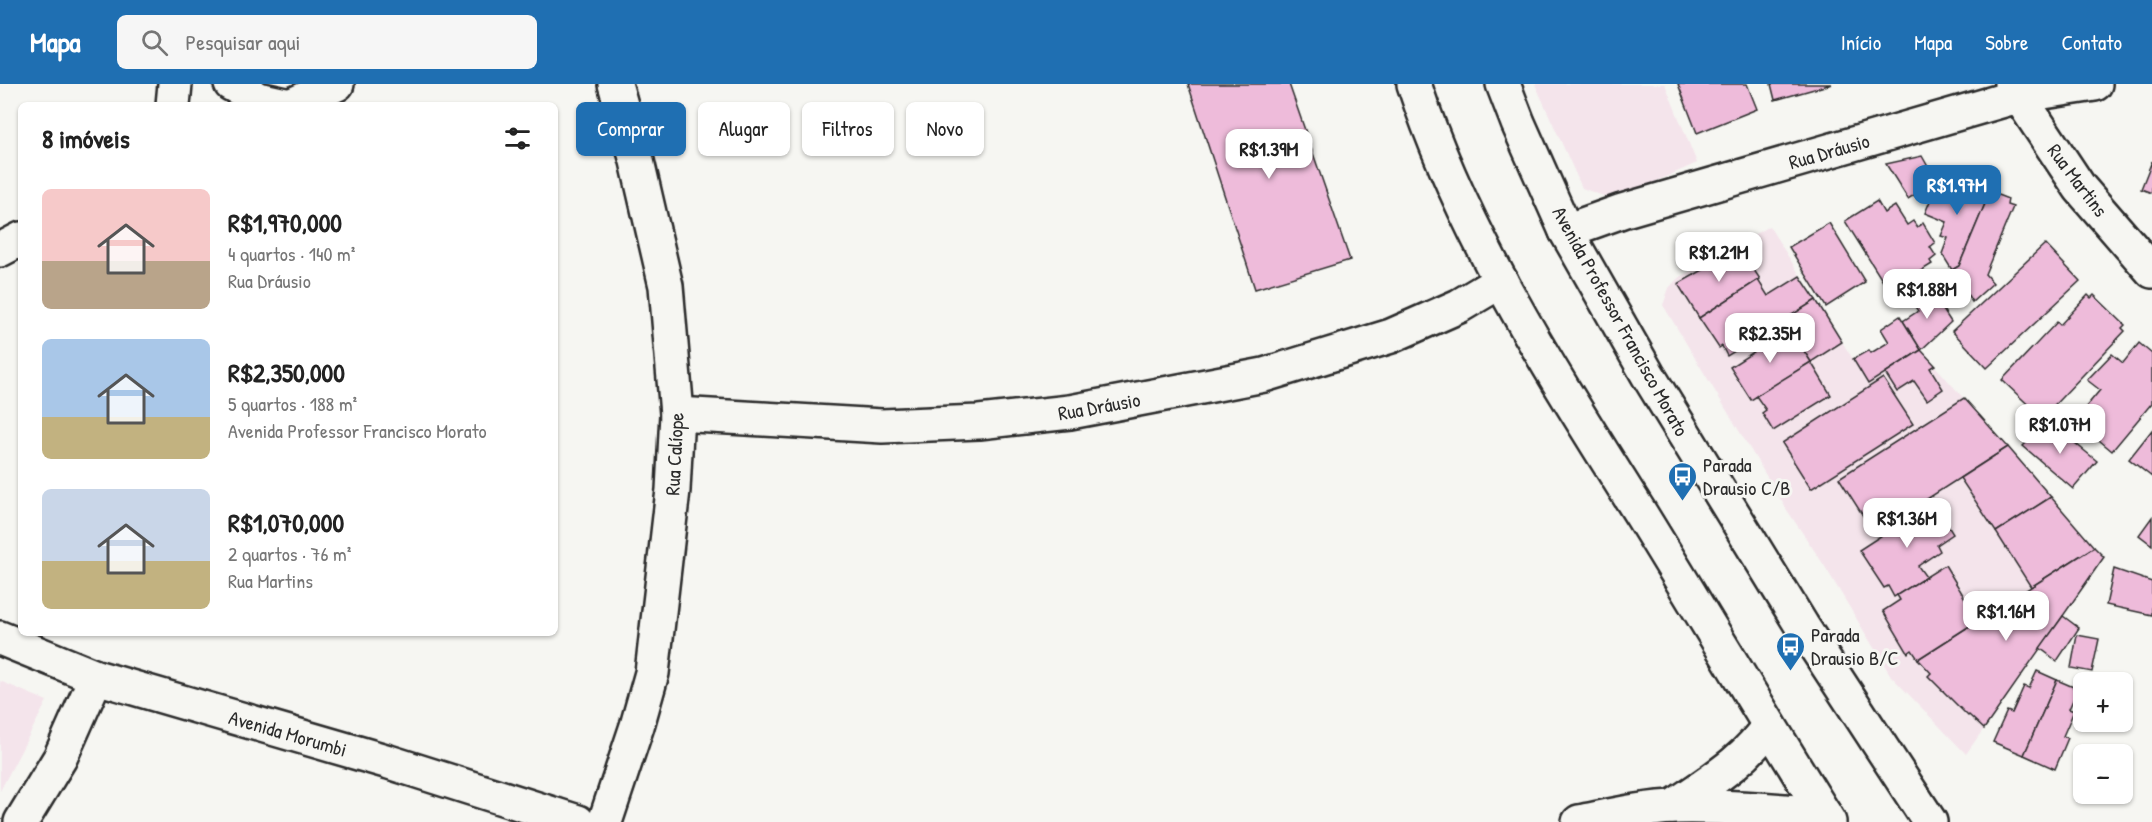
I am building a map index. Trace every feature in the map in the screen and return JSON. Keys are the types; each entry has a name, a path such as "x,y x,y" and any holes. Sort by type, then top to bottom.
{"main road":[{"path":"173,102 175,84"},
{"path":"231,84 259,99 272,102"},
{"path":"298,102 337,84"},
{"name":"Rua Calíope","path":"604,822 637,726 652,673 672,502 677,414 666,286 638,161 615,84"},
{"path":"1414,84 1427,122 1459,195 1501,281 1583,421 1826,818"},
{"name":"Avenida Professor Francisco Morato","path":"1503,84 1566,231 1648,375 1796,616 1930,822"},
{"name":"Rua Dráusio","path":"1566,231 1622,211 2015,90 2095,84"},
{"name":"Rua Martins","path":"2015,90 2080,188 2152,271"},
{"path":"0,250 18,241"},
{"name":"Rua Dráusio","path":"677,414 882,426 979,422 1070,412 1275,372 1391,336 1459,306 1501,281"},
{"name":"Avenida Morumbi","path":"0,638 96,677 389,762 578,822"},
{"path":"21,822 60,758 96,677"},
{"path":"1673,807 1742,758 1769,725"},
{"path":"1579,822 1673,807 1723,807 1826,818"}],"shaded area":[{"path":"1535,84 1665,84 1697,163 1614,200 1582,188"},
{"path":"1769,226 1868,383 1921,350 2104,557 1966,754 1891,676 1663,305 1669,288 1677,279"},
{"path":"0,681 47,701 0,791"}],"building":[{"path":"1188,84 1289,84 1350,260 1255,289"},
{"path":"1678,84 1747,84 1757,109 1697,133"},
{"path":"1771,84 1832,84 1775,100"},
{"path":"1922,156 1936,181 1908,199 1886,164"},
{"path":"2152,161 2152,193 2141,189"},
{"path":"1940,177 1968,189 1970,184 1990,192 1959,266 1952,270 1942,254 1948,238 1941,236 1947,222 1925,213"},
{"path":"1990,192 2008,199 2007,205 2013,207 1985,274 1993,283 1972,302 1952,270 1959,266"},
{"path":"1877,201 1884,213 1895,206 1907,225 1913,221 1917,227 1923,223 1935,243 1930,247 1936,256 1930,261 1932,264 1889,291 1845,221"},
{"path":"1829,223 1865,282 1826,307 1789,247"},
{"path":"2045,244 2080,281 1987,368 1952,331"},
{"path":"1740,249 1760,279 1699,318 1678,284"},
{"path":"1800,276 1816,300 1727,356 1722,346 1719,348 1699,318 1758,280 1768,296"},
{"path":"1930,290 1951,322 1921,350 1903,321 1918,311 1912,302"},
{"path":"2088,295 2091,298 2094,295 2125,325 2122,328 2125,331 2042,418 2002,380 2057,322 2060,325"},
{"path":"1816,300 1842,342 1811,362 1790,329 1769,343 1763,333"},
{"path":"1900,316 1921,350 1868,384 1853,359 1869,350 1871,353 1889,342 1881,329"},
{"path":"1790,329 1811,362 1751,400 1730,367"},
{"path":"2139,343 2152,354 2152,403 2112,451 2075,420 2100,390 2087,380 2112,354 2123,363"},
{"path":"1921,350 1935,365 1930,368 1943,389 1927,400 1914,381 1897,392 1885,373"},
{"path":"1811,362 1831,395 1773,431 1762,413 1766,410 1756,396"},
{"path":"1883,378 1913,424 1811,489 1782,443"},
{"path":"1964,398 2008,447 1874,533 1839,478"},
{"path":"2048,421 2097,461 2073,489 2023,446"},
{"path":"2152,430 2152,477 2129,459"},
{"path":"2008,447 2051,497 1996,532 1960,478"},
{"path":"2051,497 2094,547 2031,587 1996,532"},
{"path":"1933,502 1953,534 1937,545 1940,551 1918,566 1926,577 1894,597 1888,586 1884,588 1859,550"},
{"path":"2152,517 2152,545 2139,535"},
{"path":"2094,547 2104,557 1984,729 1928,676 1931,673 1918,659"},
{"path":"1945,565 1969,605 1984,595 1993,611 1918,659 1912,650 1908,653 1883,611 1900,600 1897,595"},
{"path":"2114,569 2152,582 2152,615 2106,605"},
{"path":"2063,616 2079,628 2057,661 2040,648"},
{"path":"2077,635 2099,639 2092,672 2071,668"},
{"path":"2037,671 2057,680 2024,755 1993,742 2007,711 2012,713 2024,686 2029,688"},
{"path":"2057,680 2073,687 2073,700 2069,709 2073,711 2073,713 2063,736 2068,738 2055,769 2024,755"}],"place":[{"name":"Parada Drausio C/B","path":"1682,502"},
{"name":"Parada Drausio B/C","path":"1790,672"}]}
